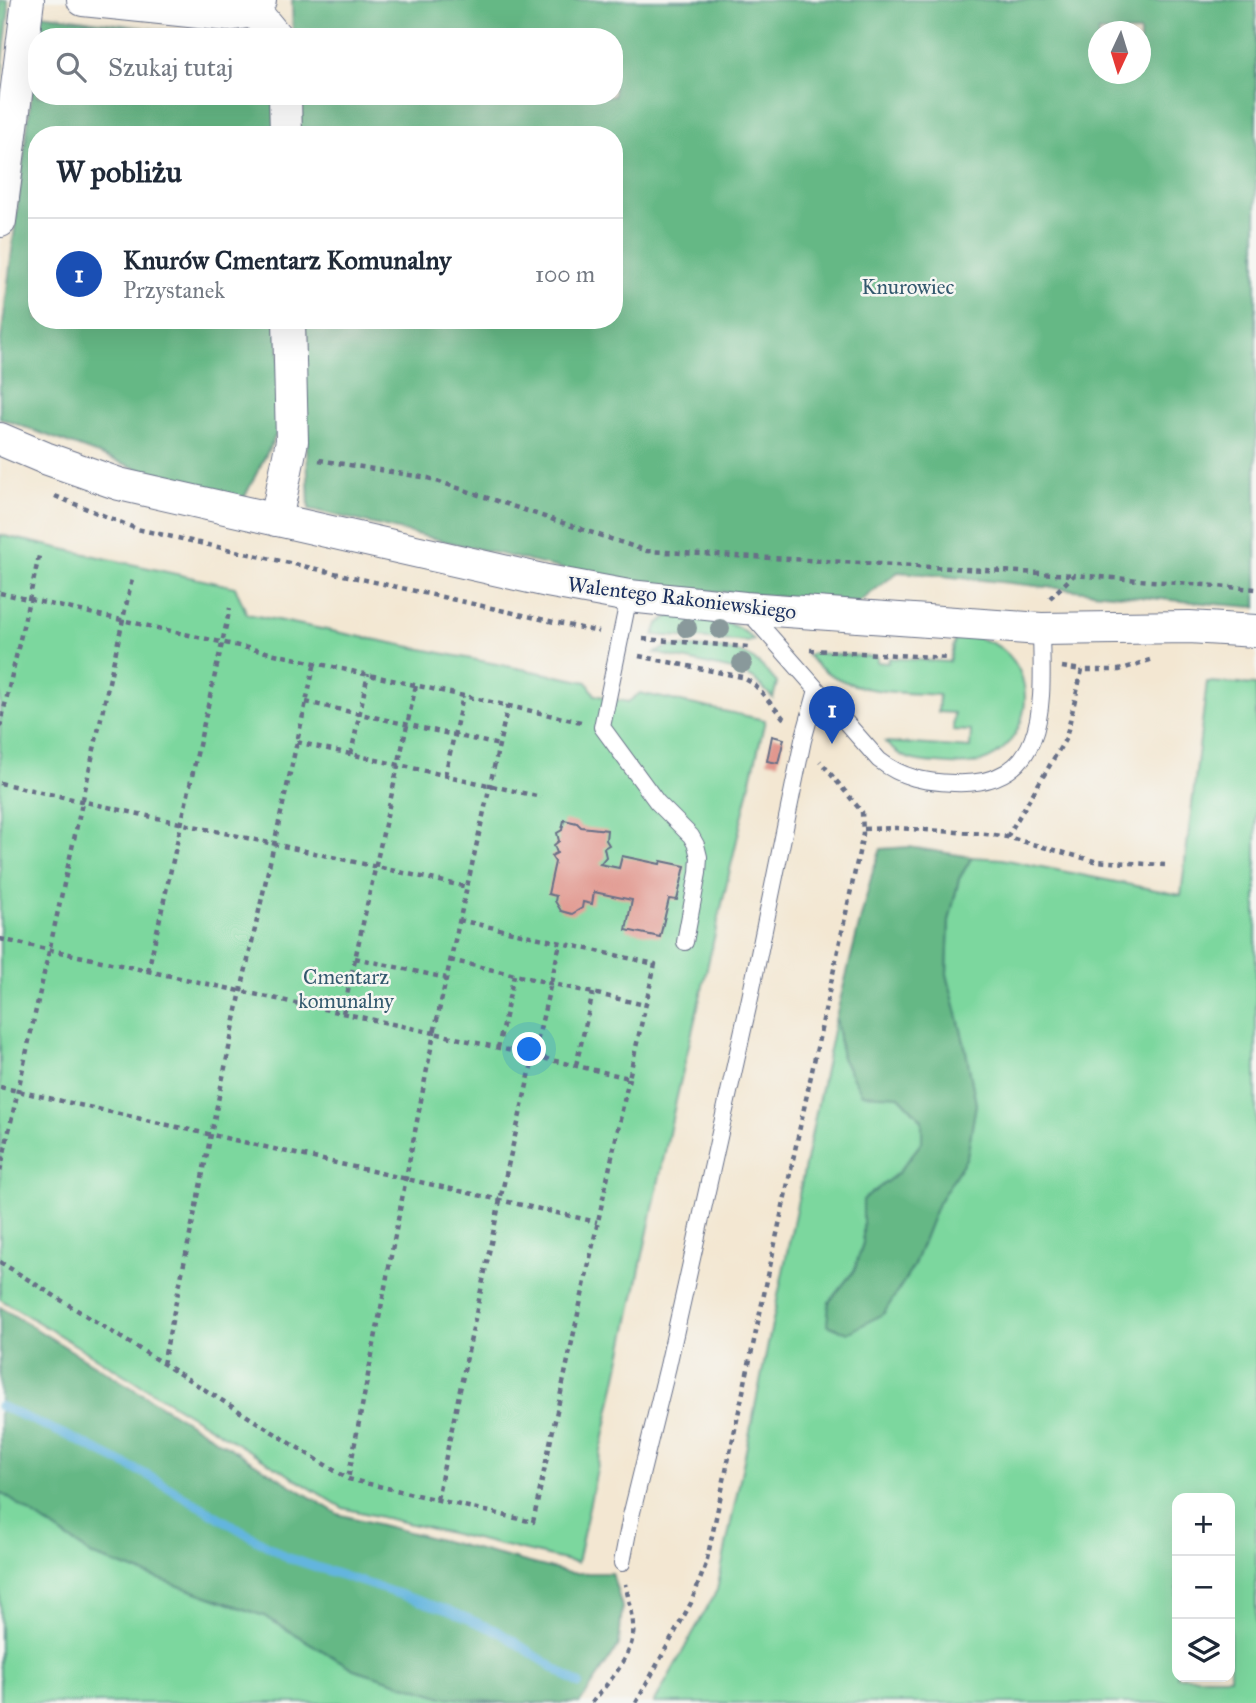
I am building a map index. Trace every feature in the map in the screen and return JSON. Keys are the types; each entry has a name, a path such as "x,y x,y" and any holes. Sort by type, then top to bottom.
{"street":[{"path":"0,221 28,0"},
{"path":"83,0 228,15 239,14 256,4 271,28"},
{"path":"285,105 286,126"},
{"path":"276,520 292,441 289,329"},
{"name":"Walentego Rakoniewskiego","path":"0,439 119,484 580,588 629,596 745,608 1030,628 1189,627 1256,631"}],"lane":[{"path":"629,596 602,727 657,802 681,825 696,845 698,873 685,942"},
{"path":"745,608 879,760 897,774 925,781 956,783 991,778 1004,773 1021,759 1035,737 1041,704 1030,628"},
{"path":"622,1563 750,998 803,740 817,690"}],"path":[{"path":"289,455 428,478 647,551 1074,575 1256,589"},
{"path":"0,727 39,556"},
{"path":"1030,628 1074,575"},
{"path":"0,1171 132,579"},
{"path":"0,593 602,727"},
{"path":"148,971 230,608"},
{"path":"617,652 741,677 754,684 862,813 864,830 706,1564 691,1603 636,1703"},
{"path":"1007,836 1066,738 1082,670 1119,670 1162,655"},
{"path":"163,1364 241,991 315,663"},
{"path":"351,754 369,674"},
{"path":"343,1013 416,685"},
{"path":"445,775 463,695"},
{"path":"306,702 499,745"},
{"path":"348,1479 434,1033 508,705"},
{"path":"297,742 541,797"},
{"path":"0,783 467,887"},
{"path":"864,830 897,828 1007,836 1094,862 1165,865"},
{"path":"0,1262 348,1479 533,1522 655,964 460,920"},
{"path":"0,939 629,1078"},
{"path":"437,1499 500,1200 560,944"},
{"path":"355,958 446,978"},
{"path":"450,960 645,1005"},
{"path":"498,1048 514,975"},
{"path":"576,1065 593,993"},
{"path":"0,1087 597,1222"},
{"path":"592,1703 623,1661 632,1643 634,1621 622,1563"}],"green space":[{"path":"0,0 7,0 9,9 0,88"},
{"name":"Knurowiec","path":"292,0 1256,0 1256,607 898,572 858,603 631,585 309,509 303,329 623,329 623,126 297,126 295,105 623,105 623,28 293,28"},
{"path":"41,14 145,28 39,28"},
{"path":"30,105 277,105 277,126 28,126 28,329 279,329 280,427 243,500 171,481 0,418 0,348"},
{"name":"Cmentarz komunalny","path":"0,535 235,587 247,614 587,682 595,695 628,702 640,693 765,720 675,1105 577,1563 343,1508 0,1299"},
{"path":"670,616 725,622 736,626 754,640 748,642 654,635 658,624"},
{"path":"957,634 975,637 1002,649 1014,662 1022,678 1025,695 1024,712 1009,743 996,754 969,764 915,760 896,752 885,742 970,748 971,731 953,730 954,713 938,712 939,695 886,691 851,684 820,668 807,655 814,653 877,657 877,662 888,663 889,658 949,662"},
{"path":"669,646 720,649 748,656 777,683 773,698 754,679 741,672 655,653"},
{"path":"1207,682 1256,685 1256,1703 654,1703 717,1590 836,1016 842,1058 899,1096 922,1120 922,1142 898,1173 863,1200 863,1243 854,1271 829,1302 913,1267 938,1203 967,1157 976,1104 947,974 949,921 959,879 972,857 1002,859 1181,895"},
{"path":"909,847 972,857 959,879 949,921 947,974 976,1104 967,1157 938,1203 913,1267 884,1313 848,1333 827,1325 829,1302 854,1271 863,1243 863,1200 898,1173 922,1142 922,1120 899,1096 862,1094 842,1058 836,1016 873,870 881,849"},
{"path":"0,1307 338,1514 569,1573 612,1573 622,1607 619,1645 580,1703 508,1703 443,1697 354,1669 264,1616 94,1556 0,1492"},
{"path":"0,1492 94,1556 264,1616 354,1669 508,1703 0,1703"}],"building":[{"path":"772,736 784,739 778,763 767,761"},
{"path":"564,820 577,823 581,827 607,830 606,840 609,845 604,848 606,857 600,864 619,868 622,856 685,866 677,900 669,899 660,937 626,930 632,900 594,892 592,904 583,902 582,908 572,914 561,911 555,901 556,896 548,894 555,862 551,856 557,853 554,845 559,841 557,833 562,830"}],"waterway":[{"path":"0,1406 149,1476 286,1557 450,1611 499,1632 579,1684"}],"place":[{"name":"Knurów Cmentarz Komunalny","path":"832,744"}]}
